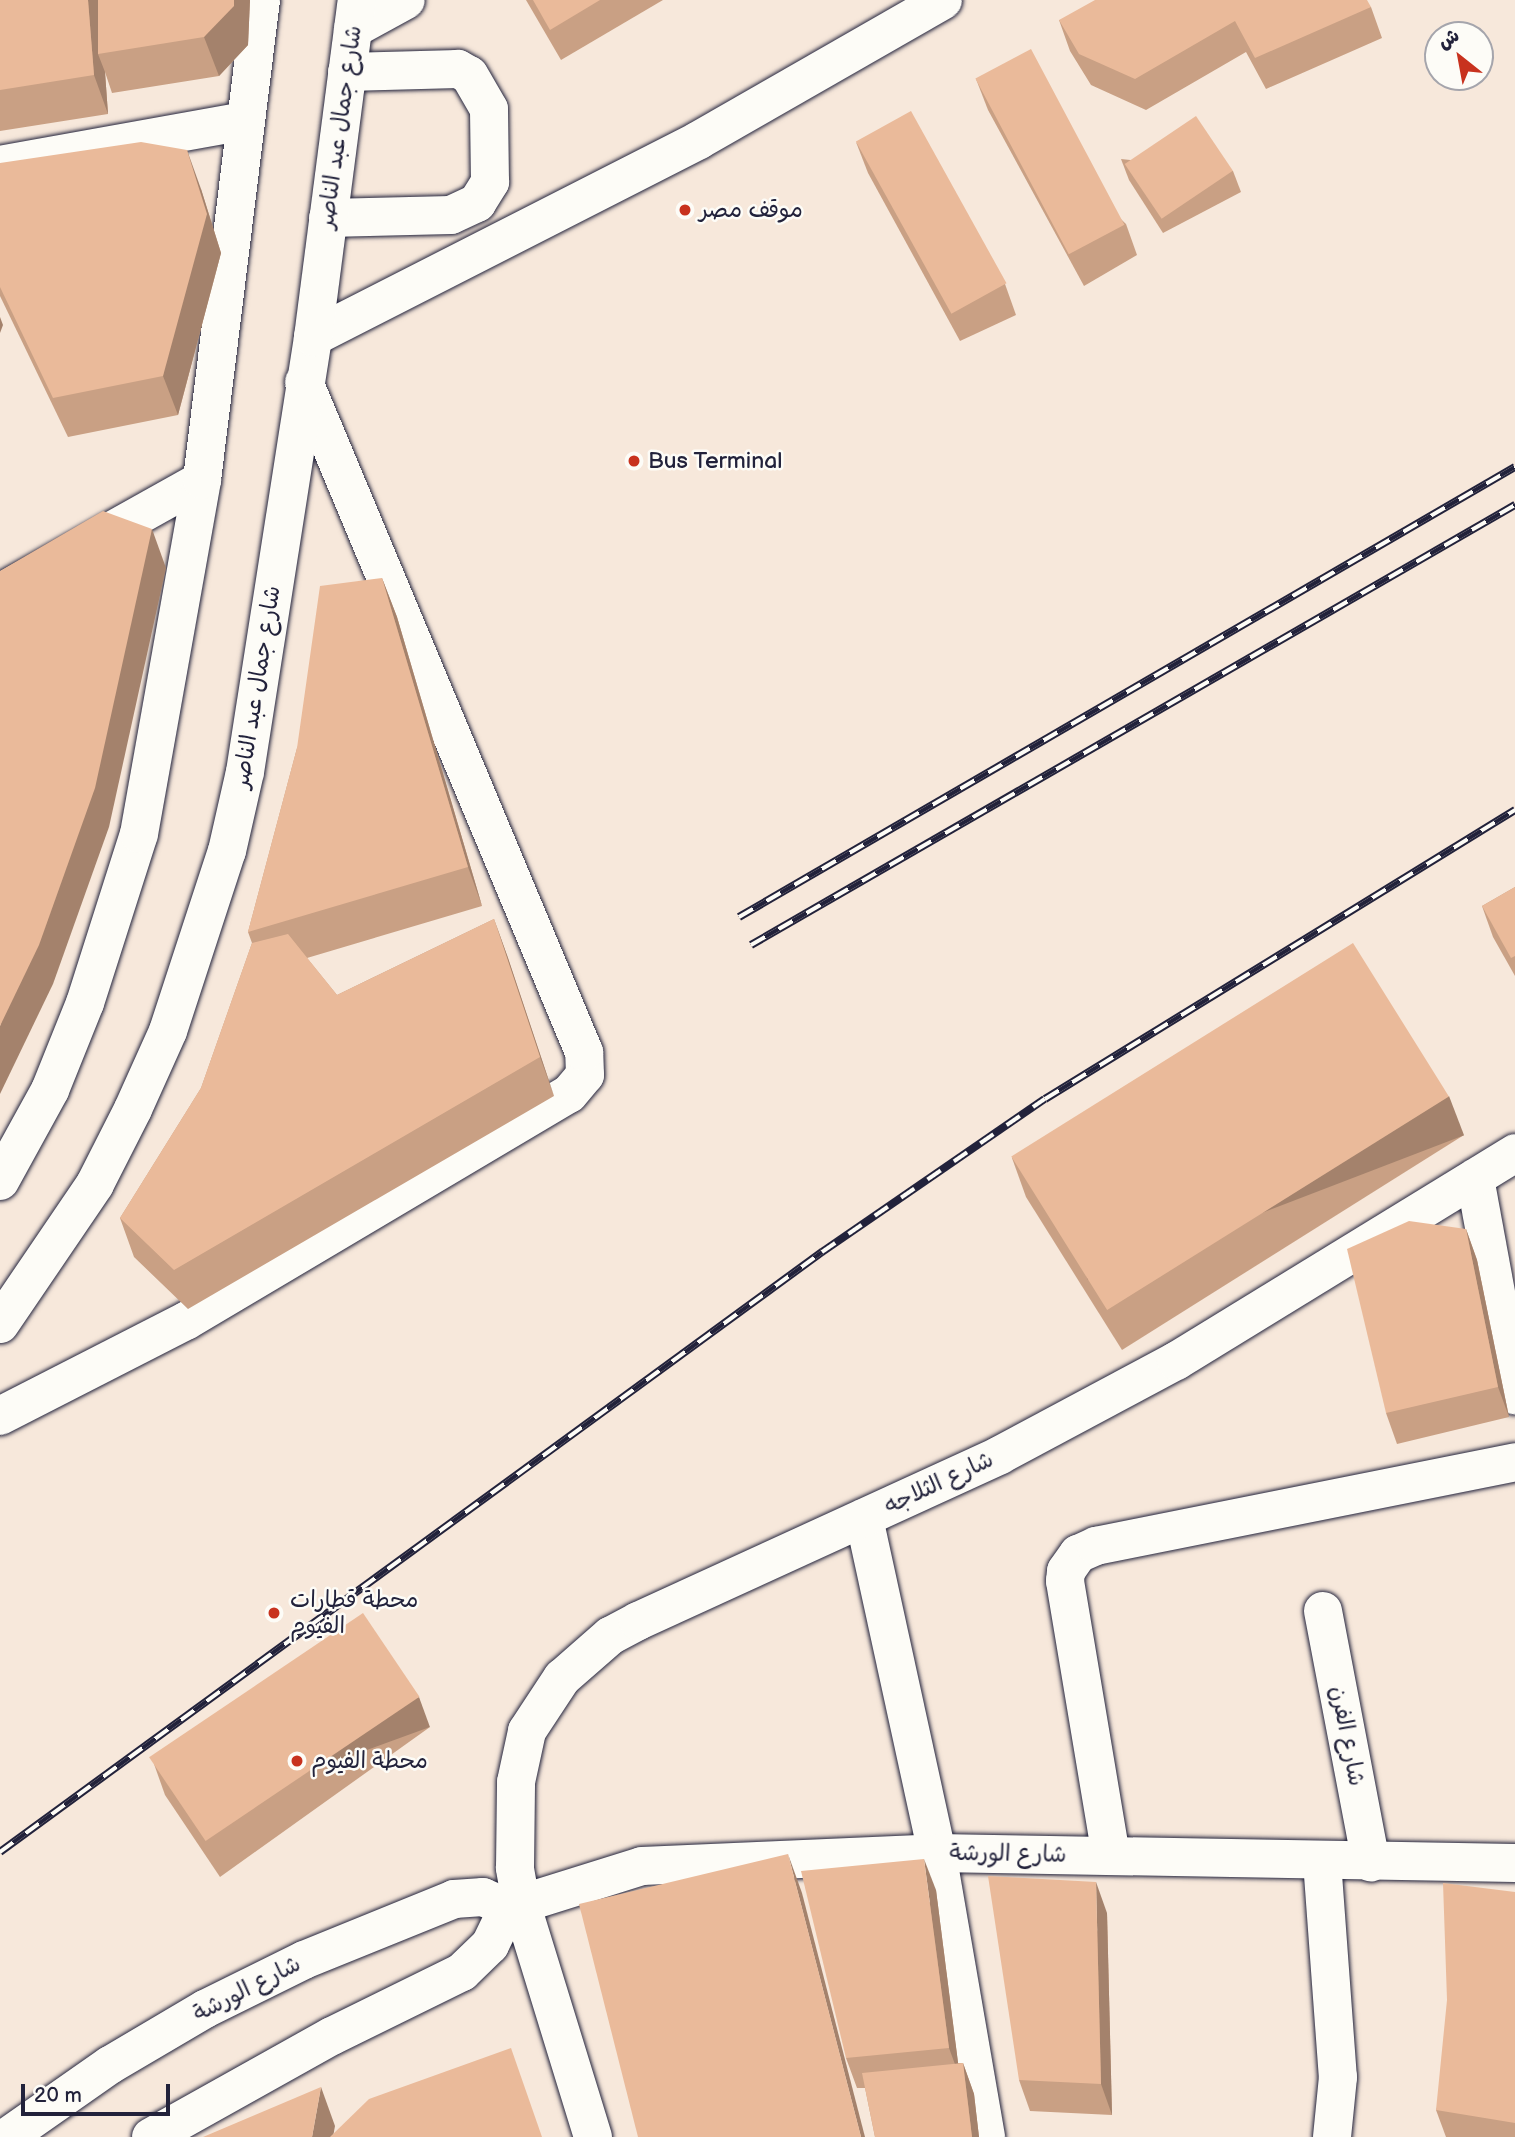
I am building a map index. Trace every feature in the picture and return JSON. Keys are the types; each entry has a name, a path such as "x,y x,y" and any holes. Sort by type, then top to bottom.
{"main road":[{"path":"0,1181 50,1090 85,1003 139,834 202,480 244,121 261,0"},
{"path":"355,15 406,0"},
{"path":"313,337 699,140 943,0"},
{"name":"شارع جمال عبد الناصر","path":"0,1324 95,1184 168,1031 201,941 245,772 313,337 355,15"},
{"path":"328,218 451,215 477,203 490,182 489,109 469,75 458,69 347,72"},
{"path":"0,165 244,121"},
{"path":"0,1416 186,1321 569,1094 585,1075 584,1052 304,382"},
{"path":"0,593 202,480"},
{"name":"شارع الثلاجه","path":"593,2137 514,1905 513,1832 516,1782 527,1731 562,1678 610,1636 638,1621 1000,1455 1176,1361 1515,1153"},
{"path":"1475,1178 1515,1395"},
{"path":"1111,1856 1065,1581 1066,1570 1077,1554 1515,1462"},
{"path":"864,1518 937,1853 986,2137"},
{"name":"شارع الفرن","path":"1323,1611 1371,1861"},
{"name":"شارع الورشة","path":"7,2137 110,2065 205,2009 304,1960 454,1899 483,1897 514,1905 642,1866 937,1853 1515,1863"},
{"path":"1322,1861 1338,2077 1332,2137"},
{"path":"150,2137 332,2036 462,1972 491,1945 514,1905"}],"building":[{"path":"0,0 88,0 94,75 0,90"},
{"path":"98,0 234,0 234,6 204,37 98,54"},
{"path":"533,0 600,0 550,30"},
{"path":"1095,0 1367,0 1371,7 1255,58 1235,21 1135,79 1079,54 1059,20"},
{"path":"1031,49 1124,225 1069,254 975,79"},
{"path":"911,111 1007,283 951,314 856,142"},
{"path":"1196,116 1233,171 1162,219 1125,164"},
{"path":"141,142 187,150 207,214 163,376 53,398 0,287 0,163"},
{"path":"103,511 152,529 95,788 39,945 0,1026 0,571"},
{"path":"382,578 468,867 248,932 297,748 320,586"},
{"path":"1515,887 1515,956 1511,958 1482,906"},
{"path":"494,919 540,1057 174,1270 120,1218 201,1088 252,943 288,934 337,995"},
{"path":"1353,943 1449,1096 1107,1310 1011,1157"},
{"path":"1409,1221 1466,1229 1498,1387 1386,1413 1347,1249"},
{"name":"محطة الفيوم","path":"363,1613 419,1697 206,1841 149,1757"},
{"path":"788,1854 861,2137 638,2137 579,1904"},
{"path":"924,1859 949,2048 846,2058 801,1871"},
{"path":"988,1876 1096,1882 1101,2084 1019,2080"},
{"path":"1443,1883 1515,1892 1515,2123 1436,2110 1447,2000"},
{"path":"511,2048 542,2137 330,2137 369,2099"},
{"path":"963,2063 972,2137 875,2137 862,2073"},
{"path":"321,2087 312,2137 203,2137"}],"railway":[{"path":"739,917 1515,467"},
{"path":"751,945 1515,505"},
{"path":"0,1852 822,1252 1045,1099 1515,810"}],"place":[{"name":"موقف مصر","path":"685,210"},
{"name":"Bus Terminal","path":"634,461"},
{"name":"محطة قطارات الفيوم","path":"274,1613"},
{"name":"محطة الفيوم","path":"297,1761"}]}
